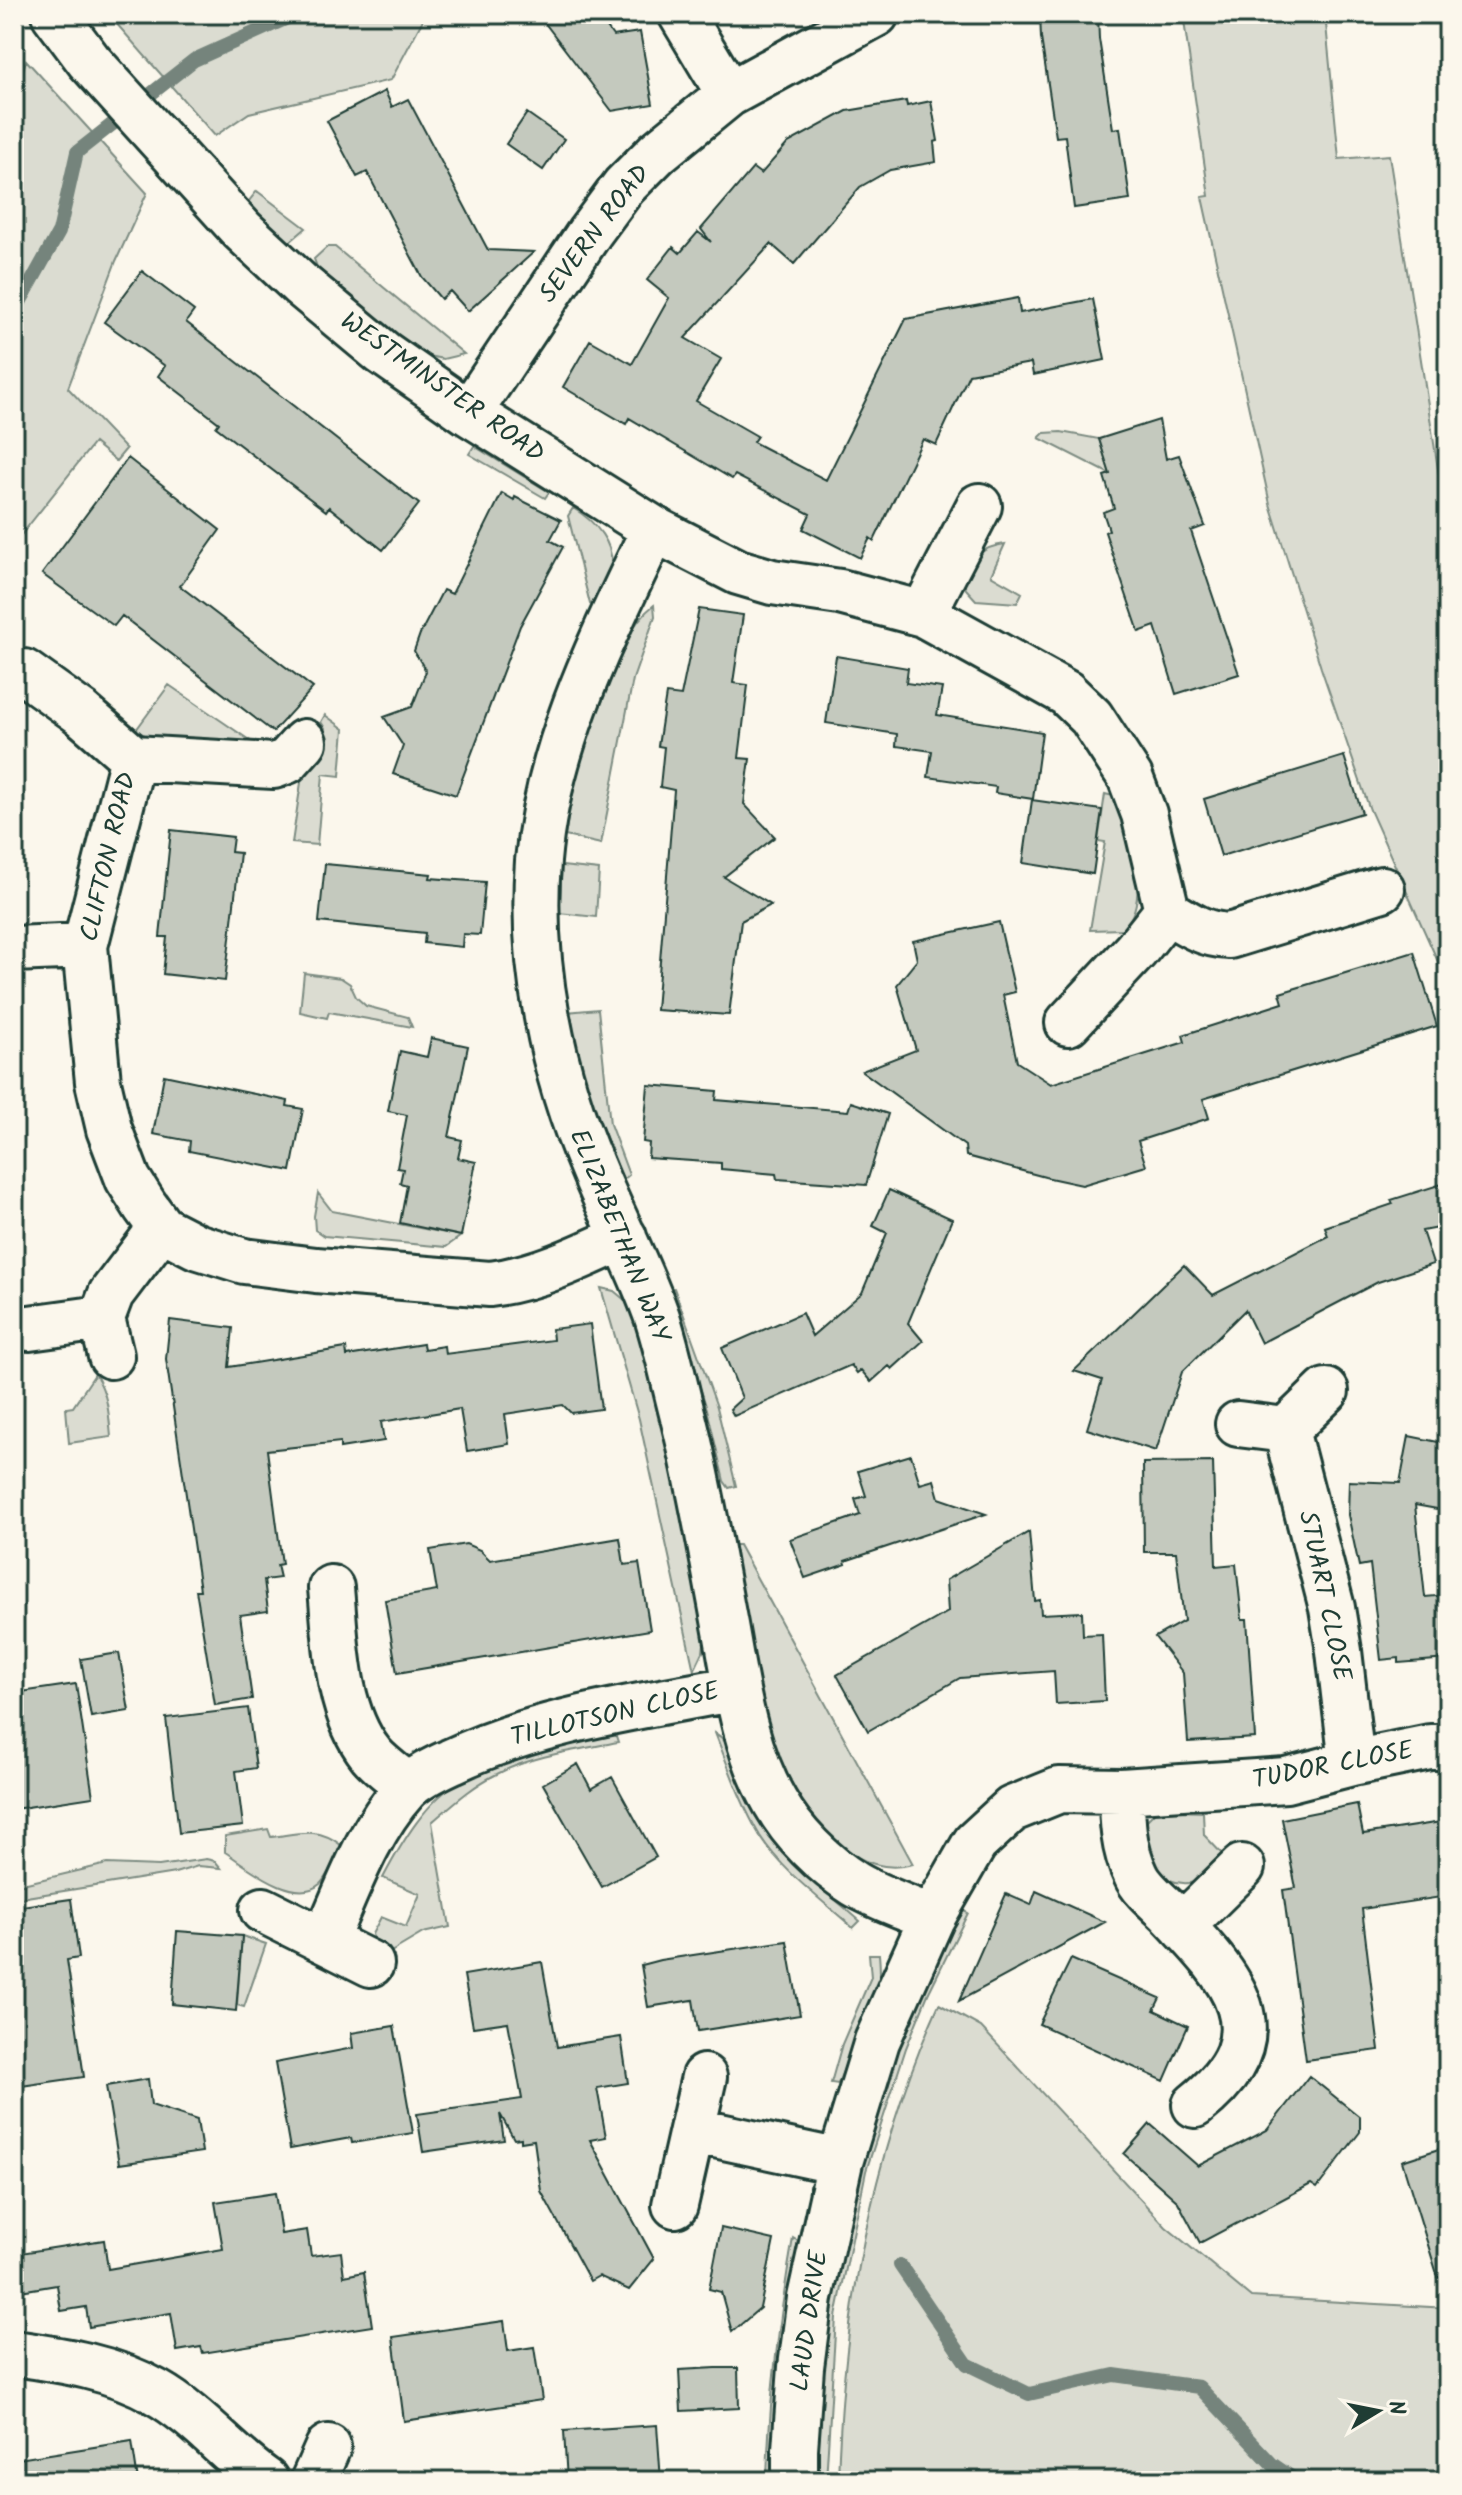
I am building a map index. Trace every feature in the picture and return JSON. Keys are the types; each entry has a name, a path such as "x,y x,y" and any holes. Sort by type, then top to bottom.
{"street":[{"name":"WESTMINSTER ROAD","path":"54,14 89,61 242,230 300,284 383,353 469,413 654,529 738,572 772,582 840,592 923,614 1066,693 1091,717 1130,777 1144,814 1167,911"},
{"path":"681,14 729,94"},
{"name":"SEVERN ROAD","path":"469,413 590,232 624,186 658,152 729,94 876,14"},
{"path":"923,614 979,506"},
{"name":"ELIZABETHAN WAY","path":"654,529 592,661 550,783 538,862 538,949 556,1063 582,1143 657,1318 699,1481 746,1732 760,1771 775,1803 796,1832 825,1863 856,1885 932,1918"},
{"name":"CLIFTON ROAD","path":"24,672 80,712 133,758 274,766 287,761 304,742"},
{"name":"CLIFTON ROAD","path":"133,758 85,946 98,1082 109,1129 128,1179 161,1228 196,1246 244,1261 490,1284 514,1281 540,1272 624,1237"},
{"path":"1068,1023 1136,950 1167,911 1196,929 1212,935 1229,936 1382,889"},
{"path":"14,949 85,946"},
{"path":"29,1328 106,1337 111,1294 161,1228"},
{"path":"1238,1424 1286,1430 1326,1391"},
{"name":"STUART CLOSE","path":"1286,1430 1332,1608 1352,1763"},
{"path":"331,1588 339,1664 347,1702 358,1732 372,1754 408,1786"},
{"name":"TILLOTSON CLOSE","path":"325,1940 369,1842 387,1812 408,1786 442,1765 517,1734 558,1723 736,1688"},
{"name":"TUDOR CLOSE","path":"932,1918 975,1843 1012,1809 1059,1790 1122,1791 1286,1780 1430,1747 1448,1747"},
{"path":"1122,1791 1126,1848 1137,1879 1229,1980 1239,2003 1243,2029 1239,2054 1212,2092 1195,2105"},
{"path":"1182,1926 1242,1867"},
{"path":"263,1910 371,1964"},
{"name":"LAUD DRIVE","path":"795,2481 801,2367 810,2298 840,2162 877,2041 932,1918"},
{"path":"675,2205 704,2077"},
{"path":"692,2130 840,2162"},
{"path":"14,2353 73,2362 117,2374 157,2392 266,2481"}],"shaded area":[{"path":"108,14 426,14 391,80 249,113 215,136"},
{"path":"1183,14 1325,14 1339,159 1389,155 1448,533 1448,984 1370,810 1321,668 1270,504 1202,197 1209,196"},
{"path":"26,60 147,193 116,261 68,388 126,449 116,461 94,443 14,544 14,101"},
{"path":"257,191 306,228 291,241 280,242 245,206"},
{"path":"327,247 335,247 464,354 443,359 423,355 317,267 314,259"},
{"path":"1061,432 1099,439 1110,474 1039,438 1044,433"},
{"path":"474,446 549,492 545,498 469,454"},
{"path":"573,508 602,534 610,552 611,572 598,609 590,604 568,516"},
{"path":"1005,544 991,575 1022,593 1017,603 976,600 963,581 967,573 983,551"},
{"path":"654,605 655,616 633,679 601,844 565,836 585,747 608,678 637,623"},
{"path":"169,685 258,746 159,739 136,730"},
{"path":"325,715 344,729 340,776 323,774 317,845 292,843 304,762 325,728 321,722"},
{"path":"1105,794 1122,798 1138,884 1132,916 1123,929 1090,930 1105,842 1098,841"},
{"path":"562,866 599,870 596,917 559,913"},
{"path":"304,973 341,978 350,984 356,997 366,1006 408,1017 412,1027 329,1012 327,1018 300,1012"},
{"path":"598,1009 610,1124 629,1175 623,1180 585,1085 567,1012"},
{"path":"318,1193 332,1211 461,1236 446,1247 324,1236 315,1230"},
{"path":"601,1288 614,1291 626,1301 655,1372 707,1621 703,1652 694,1671 639,1419"},
{"path":"674,1288 717,1407 736,1486 729,1488 724,1481 707,1409 668,1289"},
{"path":"95,1374 105,1397 111,1437 69,1443 66,1408 73,1407"},
{"path":"731,1545 739,1545 913,1864 887,1866 864,1860 842,1847 823,1829 792,1783 769,1731"},
{"path":"615,1733 618,1742 511,1767 471,1790 432,1822 450,1927 423,1933 386,1955 377,1951 372,1934 381,1917 406,1927 420,1894 383,1878 407,1836 438,1798 463,1779 499,1762 537,1750"},
{"path":"715,1733 724,1740 740,1765 765,1824 780,1848 860,1921 853,1928 792,1874 760,1836 741,1799"},
{"path":"1203,1812 1204,1835 1227,1859 1210,1875 1194,1882 1177,1882 1161,1876 1145,1851 1144,1823 1154,1813"},
{"path":"268,1829 271,1837 315,1833 341,1845 320,1884 309,1890 284,1887 225,1852 225,1836"},
{"path":"206,1859 215,1861 221,1868 198,1866 175,1873 14,1899 14,1886 107,1864 159,1866"},
{"path":"959,1909 968,1913 928,1994 906,2048 866,2171 836,2317 826,2481 816,2481 828,2315 848,2206 896,2047"},
{"path":"242,1936 266,1944 244,2007 237,2005"},
{"path":"869,1954 879,1954 877,1991 838,2084 831,2083 842,2044 871,1977"},
{"path":"939,2004 981,2027 1166,2227 1251,2297 1448,2308 1448,2481 838,2481 846,2357 864,2237 895,2120"},
{"path":"793,2238 798,2241 788,2307 775,2481 767,2481 776,2359"}],"building":[{"path":"538,14 597,14 613,36 640,32 653,104 612,111"},
{"path":"1040,14 1098,14 1113,129 1120,128 1130,200 1074,208 1065,136 1056,137"},
{"path":"385,91 392,107 408,99 488,250 534,252 468,311 450,291 441,299 422,277 367,172 357,177 327,121"},
{"path":"906,101 907,106 931,101 938,141 934,142 936,162 890,170 860,187 794,264 771,244 685,338 721,359 696,401 757,436 753,442 826,480 906,319 1018,298 1020,313 1093,299 1105,360 1033,375 1031,363 969,374 936,445 923,439 874,541 870,538 860,558 803,529 810,514 735,475 732,479 629,418 626,424 563,387 590,340 632,364 669,298 647,280 673,247 680,253 698,232 711,242 701,229 753,168 761,174 788,143 847,111"},
{"path":"527,113 564,139 543,170 506,144"},
{"path":"142,271 194,311 186,322 419,504 383,550 329,507 326,511 216,427 219,423 158,376 165,366 104,322"},
{"path":"1159,420 1166,459 1179,455 1205,526 1191,531 1239,674 1176,694 1155,626 1139,632 1105,532 1109,530 1103,512 1114,508 1104,476 1110,474 1099,439"},
{"path":"128,458 220,530 180,586 313,688 273,732 122,616 114,626 42,574"},
{"path":"502,493 561,520 550,540 563,547 520,626 456,795 393,774 403,746 384,717 412,707 426,671 414,651 420,634 443,590 452,594"},
{"path":"699,609 743,615 733,683 748,685 739,758 750,759 744,804 775,837 724,877 771,905 741,921 729,1015 656,1010 674,790 660,787 664,747 658,746 666,694 681,696"},
{"path":"836,656 908,668 906,683 942,688 937,715 1042,732 1033,799 995,793 996,787 928,777 932,751 896,746 897,734 826,723"},
{"path":"1344,756 1362,813 1221,856 1204,799"},
{"path":"1032,800 1102,810 1093,874 1023,863"},
{"path":"171,830 233,837 231,852 240,853 225,981 163,974 167,937 160,937"},
{"path":"325,864 485,882 480,935 463,934 462,947 424,943 425,933 319,922"},
{"path":"999,922 1015,992 1003,995 1017,1062 1051,1084 1185,1042 1183,1035 1283,1003 1280,993 1414,952 1437,1026 1203,1099 1209,1118 1138,1141 1146,1166 1082,1185 1045,1177 966,1156 965,1146 862,1071 916,1050 897,985 917,960 913,941"},
{"path":"431,1038 468,1046 449,1137 462,1140 458,1158 476,1162 461,1236 400,1223 407,1185 400,1183 403,1169 397,1168 407,1115 388,1111 400,1051 427,1057"},
{"path":"164,1075 288,1101 287,1106 303,1109 291,1171 189,1151 190,1141 153,1134"},
{"path":"648,1085 717,1091 716,1100 848,1111 851,1102 888,1114 866,1185 777,1179 776,1174 721,1169 721,1163 648,1158 649,1143 643,1142"},
{"path":"1448,1182 1448,1226 1422,1231 1433,1264 1378,1282 1261,1343 1245,1310 1182,1372 1156,1451 1087,1429 1102,1380 1074,1371 1184,1265 1213,1295 1328,1236 1325,1227 1393,1204 1391,1200"},
{"path":"889,1190 952,1219 908,1323 923,1341 892,1369 889,1366 871,1382 861,1370 857,1373 851,1365 734,1416 730,1409 742,1398 722,1348 802,1313 812,1336 862,1293 887,1233 873,1226"},
{"path":"170,1320 233,1328 229,1367 346,1348 347,1356 423,1344 424,1349 444,1346 445,1354 553,1340 552,1329 590,1324 601,1409 571,1413 563,1405 505,1414 509,1444 467,1451 460,1409 381,1422 384,1441 340,1448 340,1442 267,1450 282,1564 277,1565 280,1578 264,1580 268,1611 240,1615 252,1699 215,1705 196,1590 200,1590 166,1359"},
{"path":"1409,1436 1448,1444 1448,1511 1415,1505 1425,1597 1448,1595 1448,1659 1399,1663 1399,1658 1381,1660 1370,1564 1359,1566 1348,1515 1349,1481 1400,1483"},
{"path":"911,1455 920,1484 934,1480 939,1498 986,1514 845,1561 846,1564 805,1578 790,1539 860,1515 855,1499 866,1496 858,1471"},
{"path":"1213,1462 1216,1566 1236,1564 1242,1619 1247,1619 1255,1738 1188,1742 1183,1673 1155,1637 1184,1621 1176,1552 1144,1552 1143,1463"},
{"path":"1029,1532 1035,1601 1040,1600 1041,1614 1082,1612 1083,1635 1102,1634 1105,1701 1056,1704 1054,1671 960,1678 868,1731 837,1675 948,1612 946,1580"},
{"path":"620,1538 624,1565 639,1563 650,1630 397,1673 385,1600 437,1591 430,1550 466,1544 480,1550 490,1560"},
{"path":"119,1653 129,1711 91,1717 81,1659"},
{"path":"76,1684 93,1797 14,1809 14,1693"},
{"path":"248,1708 256,1768 236,1771 243,1826 179,1833 166,1718"},
{"path":"578,1764 591,1789 612,1777 656,1857 602,1887 543,1784"},
{"path":"1357,1804 1363,1834 1448,1821 1448,1896 1362,1909 1379,2050 1306,2060 1283,1890 1296,1888 1282,1819"},
{"path":"1036,1891 1105,1922 959,2001 1006,1894 1031,1905"},
{"path":"71,1899 79,1958 67,1960 84,2077 14,2087 14,1907"},
{"path":"177,1931 242,1936 236,2011 172,2004"},
{"path":"787,1941 800,2015 698,2031 693,2000 648,2007 641,1965"},
{"path":"1071,1959 1160,1998 1154,2010 1188,2026 1164,2081 1039,2024"},
{"path":"542,1962 557,2047 621,2037 628,2083 597,2088 606,2137 590,2140 654,2259 629,2290 599,2276 590,2281 541,2191 534,2140 521,2142 521,2138 514,2139 500,2114 504,2140 423,2152 417,2114 522,2099 508,2022 473,2027 464,1975"},
{"path":"394,2026 413,2133 352,2143 351,2138 290,2149 275,2063 353,2048 351,2033"},
{"path":"1309,2076 1360,2117 1360,2132 1317,2188 1311,2184 1200,2243 1178,2202 1124,2154 1150,2124 1198,2166 1267,2130"},
{"path":"148,2079 151,2105 197,2120 202,2152 119,2164 106,2086"},
{"path":"1448,2146 1448,2275 1438,2277 1402,2161"},
{"path":"275,2193 281,2234 307,2230 311,2256 341,2252 344,2276 364,2272 372,2326 203,2353 201,2347 177,2351 171,2313 89,2327 86,2307 61,2311 57,2285 14,2292 14,2254 104,2240 108,2269 223,2249 215,2202"},
{"path":"721,2228 774,2240 760,2308 732,2332 721,2292 709,2289"},
{"path":"504,2321 508,2351 534,2347 542,2400 404,2421 393,2337"},
{"path":"738,2368 739,2408 681,2411 679,2370"},
{"path":"657,2425 661,2481 567,2481 564,2431"},
{"path":"132,2441 138,2481 19,2481 18,2459"}],"waterway":[{"path":"14,313 59,232 77,152 194,60 296,14"},
{"path":"900,2265 967,2364 1029,2394 1114,2375 1199,2387 1272,2464 1297,2481"}]}
